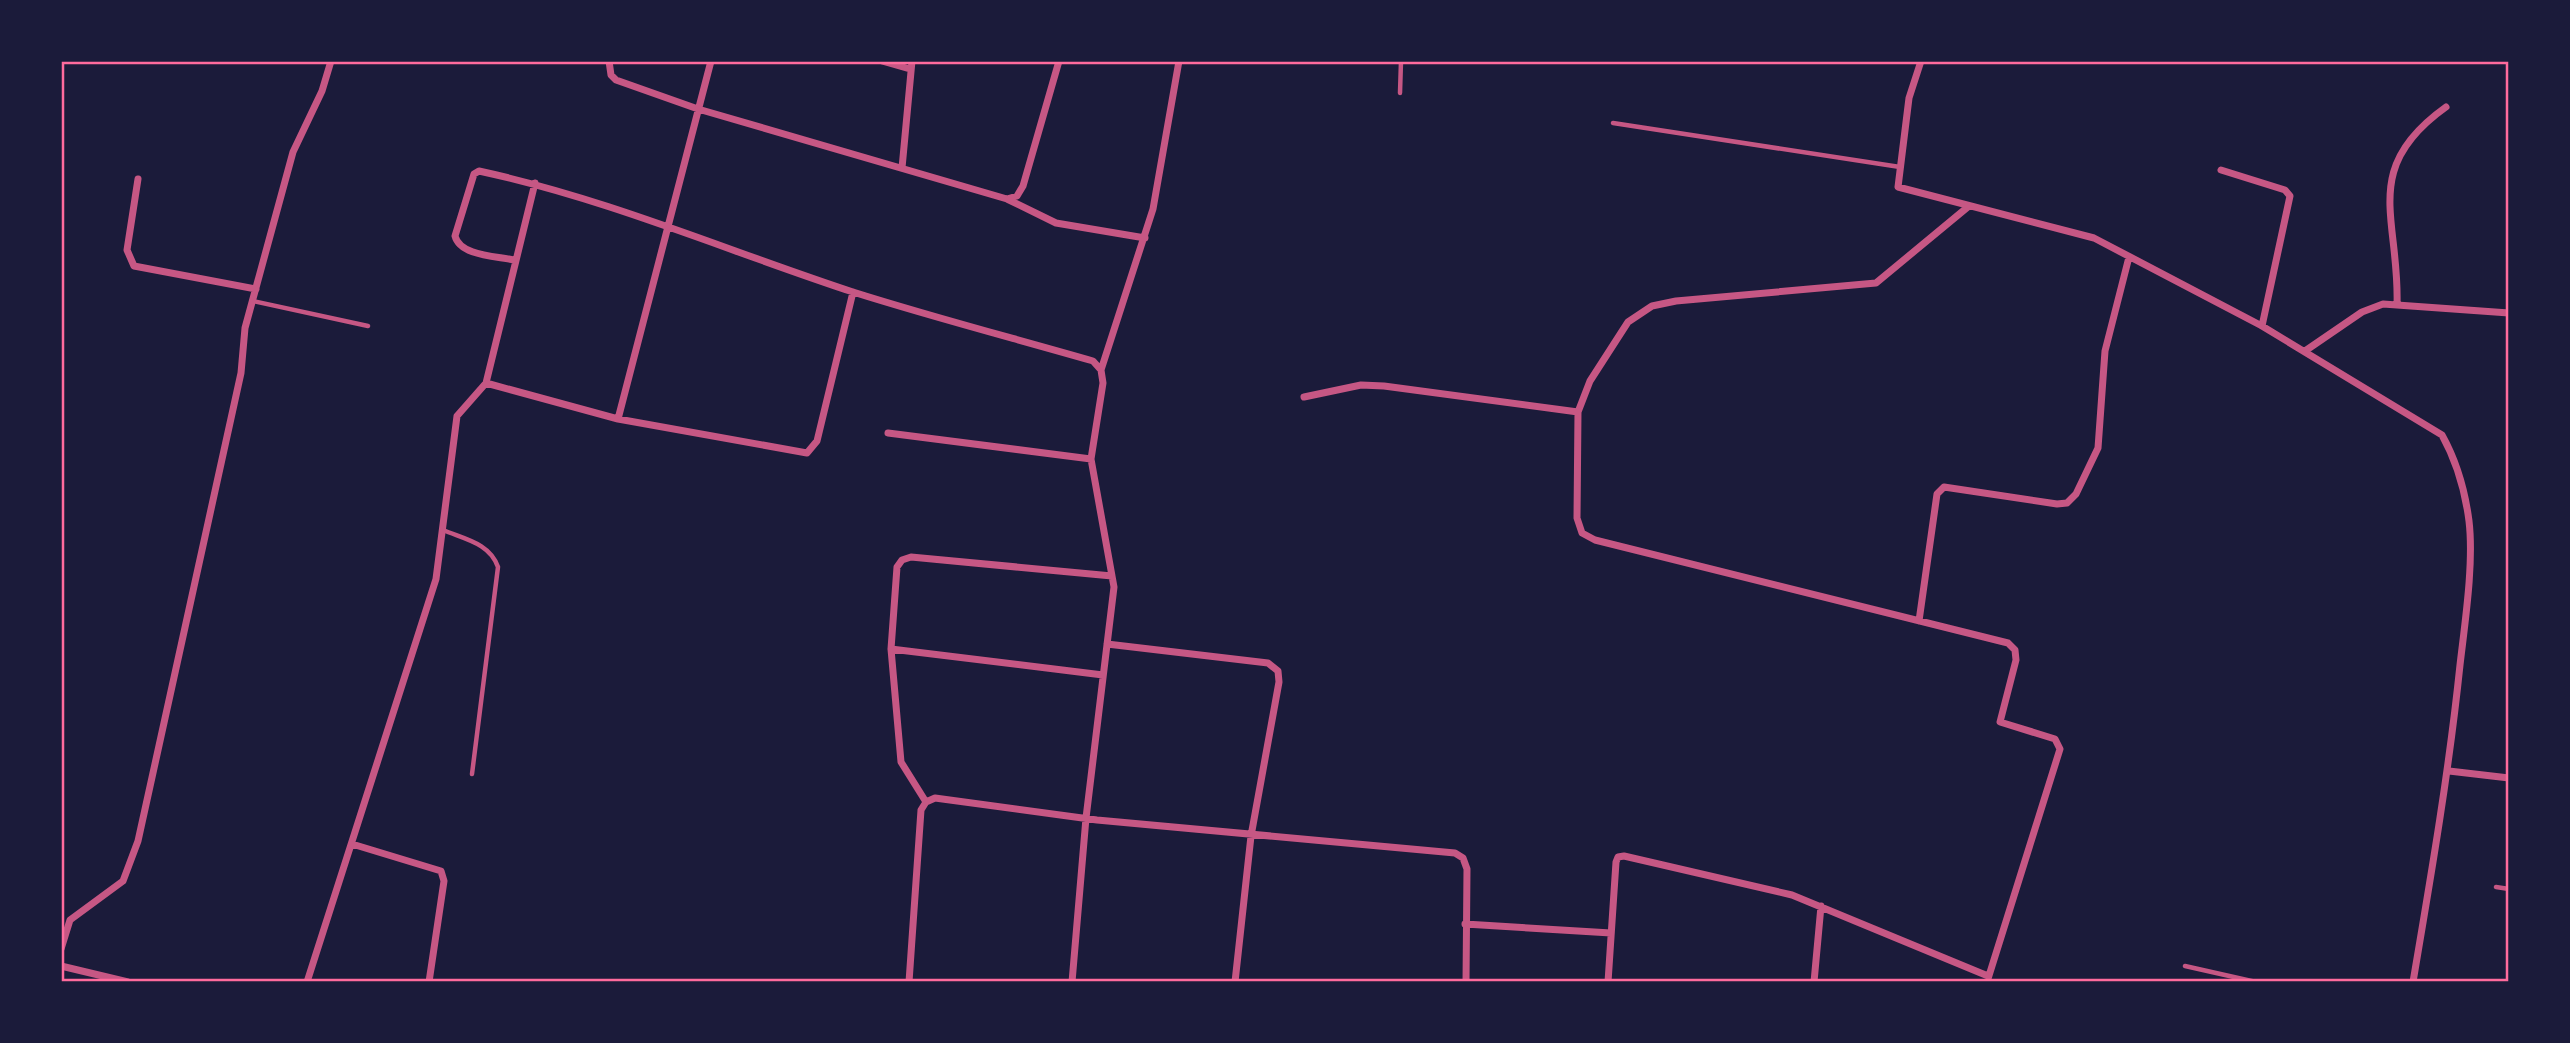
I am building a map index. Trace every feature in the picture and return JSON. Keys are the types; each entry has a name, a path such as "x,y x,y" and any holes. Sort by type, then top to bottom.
{"street":[{"path":"61,949 70,920 123,881 138,841 241,373 245,328 293,152 322,91 331,61"},
{"path":"609,61 611,75 616,79 698,109 1007,199 1056,223 1145,238"},
{"path":"618,419 666,224 711,61"},
{"path":"882,61 911,65 902,168"},
{"path":"1007,199 1017,196 1023,186 1059,61"},
{"path":"1072,982 1086,818 1114,587 1091,459 1103,383 1101,370 1145,238 1179,61"},
{"path":"1921,61 1909,98 1898,187 2094,238 2305,351 2442,435 2453,455 2463,484 2469,524 2465,618 2449,771 2413,982"},
{"path":"2397,305 2398,276 2389,217 2391,185 2397,161 2408,140 2446,107"},
{"path":"2221,170 2285,190 2290,197 2262,326"},
{"path":"514,260 463,249 456,236 474,174 479,172 535,183 666,224 853,292 1093,361 1101,370"},
{"path":"138,179 127,250 134,266 256,289"},
{"path":"307,982 436,579 457,416 486,383 535,183"},
{"path":"1608,982 1616,862 1618,857 1623,856 1792,895 1987,979 2060,749 2055,739 2000,722 2016,660 2015,650 2008,643 1595,540 1582,533 1577,519 1578,412 1590,381 1612,342 1628,322 1652,306 1876,283 1969,206"},
{"path":"1919,621 1937,494 1944,487 2057,504 2067,503 2076,494 2098,448 2105,351 2129,257"},
{"path":"486,383 618,419 807,453 817,441 853,292"},
{"path":"2305,351 2372,307 2397,305 2509,313"},
{"path":"1304,397 1361,385 1384,386 1578,412"},
{"path":"888,433 1091,459"},
{"path":"926,802 901,762 891,649 897,567 902,560 911,557 1112,576"},
{"path":"1107,644 1268,663 1278,671 1279,682 1251,836 1235,982"},
{"path":"891,649 1103,675"},
{"path":"2449,771 2509,778"},
{"path":"909,982 921,810 926,802 935,798 1251,836 1455,853 1463,858 1467,869 1466,982"},
{"path":"352,844 441,871 444,881 429,982"},
{"path":"1814,982 1821,906"},
{"path":"1465,924 1611,933"},
{"path":"61,966 128,982"}],"lane":[{"path":"1400,93 1401,61"},
{"path":"1613,123 1899,167"},
{"path":"252,301 368,326"},
{"path":"443,530 485,547 494,556 498,567 472,774"},
{"path":"2496,887 2509,889"},
{"path":"2185,966 2256,982"}]}
